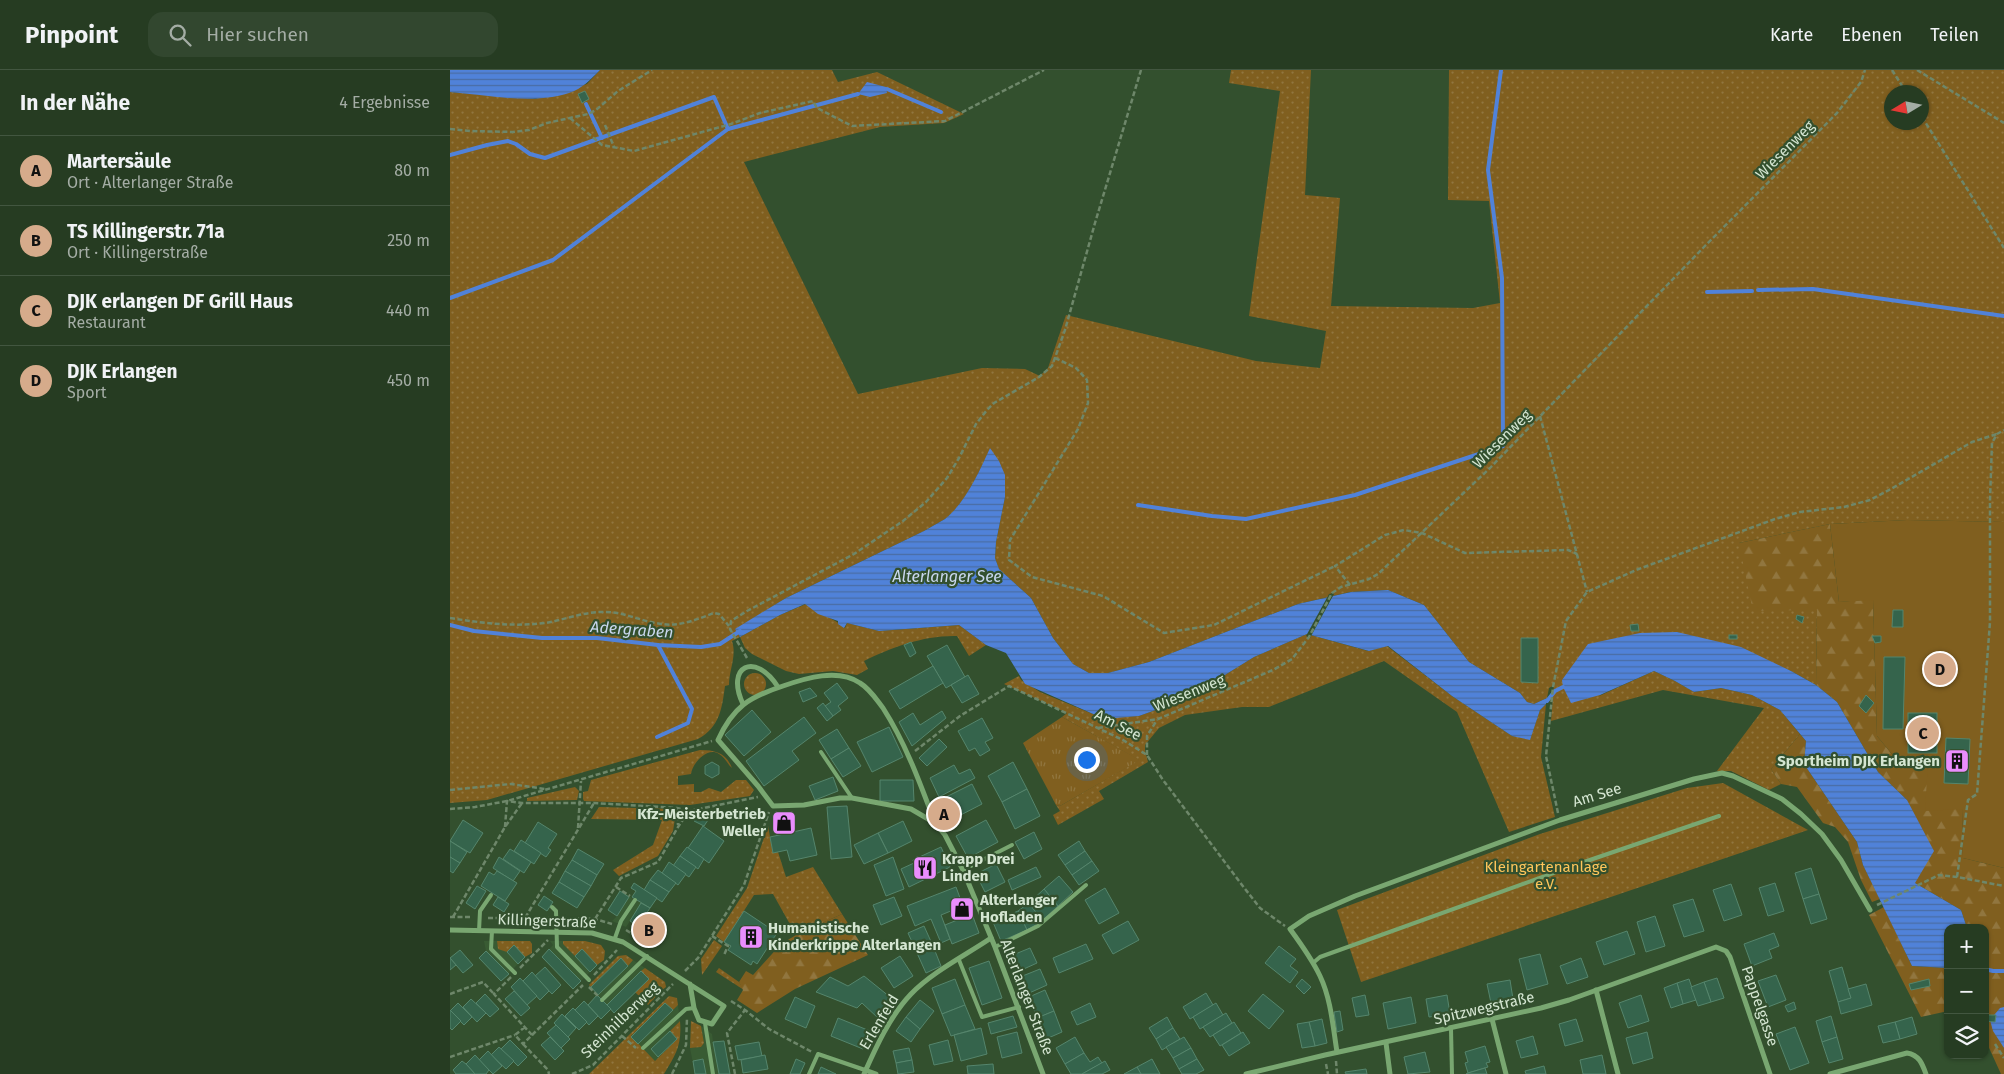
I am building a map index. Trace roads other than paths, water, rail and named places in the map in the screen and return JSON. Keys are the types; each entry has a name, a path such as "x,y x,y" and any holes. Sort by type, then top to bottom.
{"street":[{"path":"743,704 738,686 738,678 741,671 751,666 766,671 778,687"},
{"name":"Alterlanger Straße","path":"936,823 911,809 852,798 840,798 804,805 773,806 718,740 726,723 743,704 778,687 799,680 822,675 842,676 860,682 872,693 910,756 936,823 945,835 963,870 1019,1007 1043,1074"},
{"name":"Am See","path":"1313,963 1290,929 1310,916 1354,896 1560,820 1722,773 1733,776 1782,799 1801,814 1822,834 1841,860 1870,910"},
{"name":"Killingerstraße","path":"450,930 592,932 615,938 647,956 724,1006 712,1024 705,1023"},
{"name":"Erlenfeld","path":"865,1072 894,1017 912,994 930,978 991,938"},
{"name":"Spitzwegstraße","path":"1246,1074 1337,1052 1451,1029 1541,1008 1710,948 1722,948"},
{"name":"Pappelgasse","path":"1722,948 1730,957 1770,1074"},
{"path":"1313,963 1325,988 1337,1052"},
{"path":"690,984 694,1008 699,1020 705,1023"},
{"path":"1596,990 1618,1074"},
{"path":"1492,1019 1506,1074"},
{"path":"1386,1043 1390,1074"},
{"path":"1830,1074 1907,1053 1914,1054 1919,1058 1926,1074"},
{"path":"865,1072 876,1074"}],"lane":[{"path":"821,752 852,798"},
{"path":"1313,963 1320,957 1584,862 1719,816"},
{"path":"963,870 1012,845"},
{"path":"995,947 1038,926 1086,885"},
{"path":"479,931 480,912 491,895"},
{"path":"615,938 621,922 635,900"},
{"path":"552,908 556,910 557,947 589,980"},
{"path":"492,931 492,949 515,973"},
{"path":"602,1000 647,956"},
{"path":"959,960 982,1017 1019,1007"},
{"path":"643,1048 686,1008 694,1008"},
{"path":"705,1023 713,1074"},
{"path":"1451,1029 1452,1074"},
{"name":"Erlenfeld","path":"809,1074 818,1054 865,1072"}],"water":[{"path":"450,70 600,70 578,89 569,93 555,97 525,99 450,92"},
{"path":"867,82 886,87 887,93 870,97 858,94"},
{"name":"Alterlanger See","path":"990,448 999,461 1005,475 1005,497 996,542 995,558 999,569 1031,598 1053,638 1073,664 1089,673 1108,673 1149,662 1298,604 1351,592 1388,590 1424,605 1469,662 1520,693 1527,702 1534,704 1547,698 1546,704 1540,710 1530,740 1512,736 1452,696 1388,646 1369,651 1307,634 1254,657 1186,699 1139,716 1116,718 1100,717 1025,684 1006,653 986,645 959,625 879,631 847,623 844,628 838,624 838,621 818,614 805,604 780,615 740,637 735,629 786,598 945,519 966,495"},
{"path":"1677,632 1741,647 1816,685 1837,702 1878,772 1907,800 1934,851 1915,883 1961,910 1966,924 1944,924 1944,968 1912,966 1863,865 1857,842 1804,764 1806,741 1780,710 1752,695 1721,688 1694,692 1654,671 1600,695 1571,703 1563,687 1562,680 1588,644 1640,633"},
{"path":"2004,1007 2004,1048 1993,1031 1990,1020 2000,1008"}],"waterway":[{"path":"1138,505 1246,519 1355,495 1503,446 1502,278 1488,170 1501,70"},
{"path":"887,89 941,112"},
{"path":"450,298 553,260 728,129 858,94"},
{"path":"450,155 508,141 530,154 545,158 714,97 728,129"},
{"path":"586,104 602,138"},
{"path":"1758,290 1813,289 2004,316"},
{"path":"1707,292 1752,291"},
{"name":"Adergraben","path":"450,625 474,631 542,638 597,638 658,645 701,647 720,644 740,631"},
{"path":"657,737 688,723 692,709 658,645"},
{"path":"1547,701 1555,691 1563,687"},
{"path":"1989,970 2004,971"}],"place":[{"name":"DJK Erlangen","path":"1940,669"},
{"name":"DJK erlangen DF Grill Haus","path":"1923,733"},
{"name":"Sportheim DJK Erlangen","path":"1957,761"},
{"name":"Martersäule","path":"944,814"},
{"name":"Kfz-Meisterbetrieb Weller","path":"784,823"},
{"name":"Krapp Drei Linden","path":"925,868"},
{"name":"Alterlanger Hofladen","path":"962,909"},
{"name":"TS Killingerstr. 71a","path":"649,930"},
{"name":"Humanistische Kinderkrippe Alterlangen","path":"751,937"}],"park label":[{"name":"Kleingartenanlage e.V.","path":"1546,876"}]}
